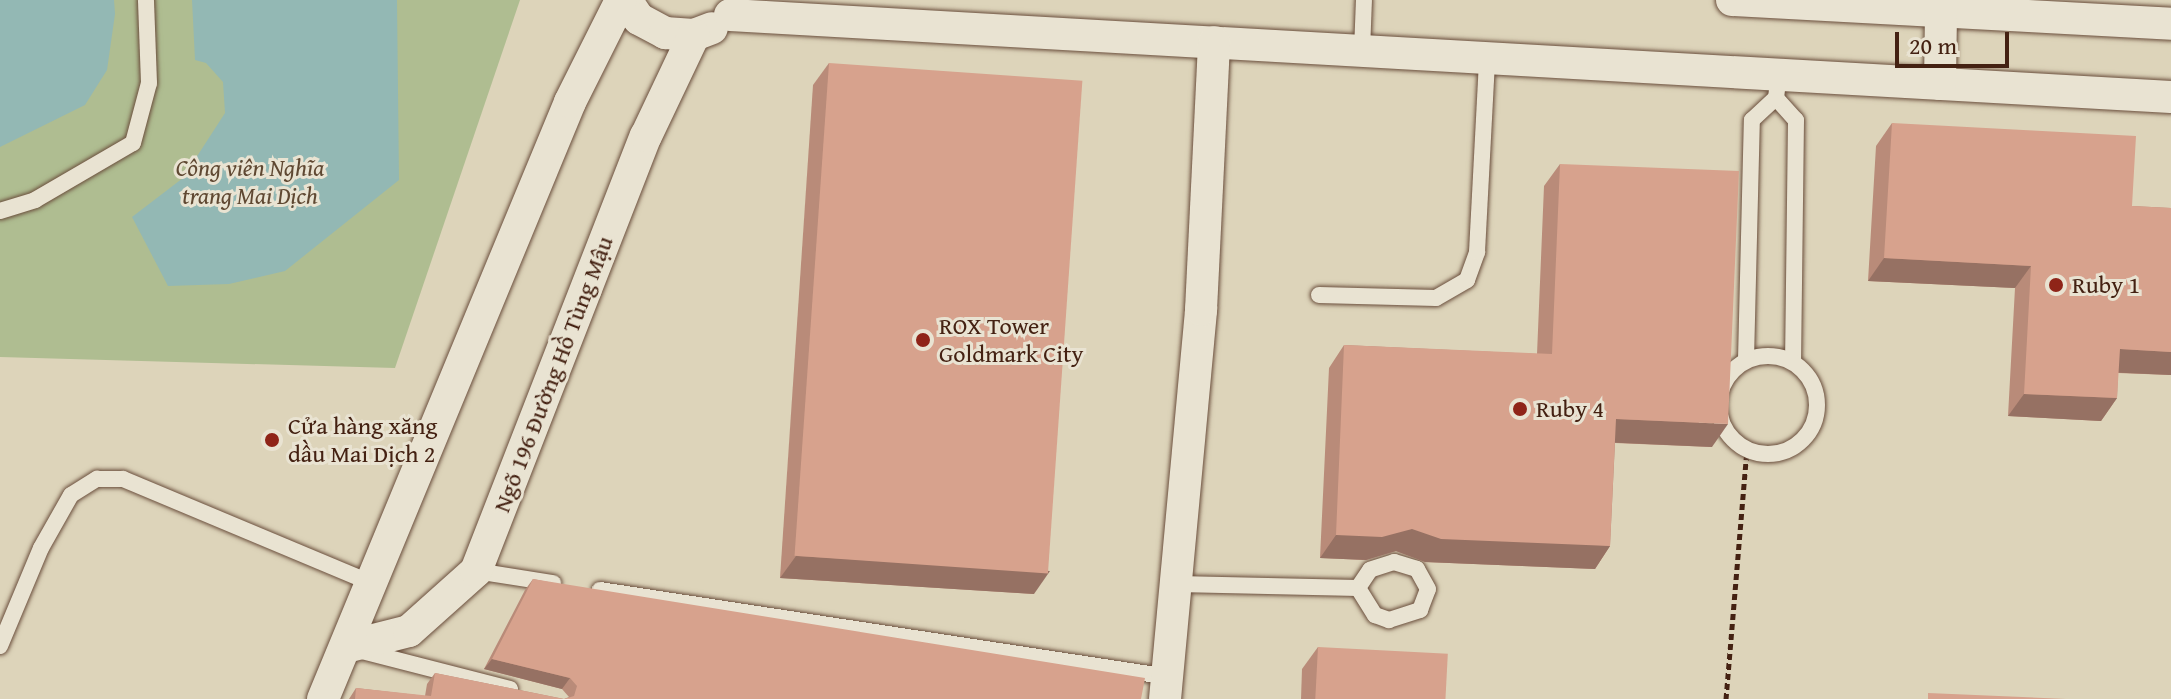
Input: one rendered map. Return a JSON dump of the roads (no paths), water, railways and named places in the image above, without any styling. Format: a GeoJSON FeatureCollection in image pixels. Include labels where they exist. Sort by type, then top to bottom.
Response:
{"type":"FeatureCollection","features":[{"type":"Feature","properties":{"kind":"street"},"geometry":{"type":"LineString","coordinates":[[323,699],[570,102],[624,0],[639,19],[665,33],[694,35],[736,7],[1214,42],[1487,58],[1777,86],[1940,84],[2171,97]]}},
{"type":"Feature","properties":{"kind":"street"},"geometry":{"type":"LineString","coordinates":[[1732,0],[2171,24]]}},
{"type":"Feature","properties":{"kind":"street"},"geometry":{"type":"LineString","coordinates":[[1940,84],[1941,11]]}},
{"type":"Feature","properties":{"kind":"street","name":"Ngõ 196 Đường Hồ Tùng Mậu"},"geometry":{"type":"LineString","coordinates":[[346,647],[409,631],[476,571],[646,136],[694,35]]}},
{"type":"Feature","properties":{"kind":"street"},"geometry":{"type":"LineString","coordinates":[[1167,688],[1201,310],[1214,42]]}},
{"type":"Feature","properties":{"kind":"lane"},"geometry":{"type":"LineString","coordinates":[[0,211],[35,200],[133,143],[149,83],[146,0]]}},
{"type":"Feature","properties":{"kind":"lane"},"geometry":{"type":"LineString","coordinates":[[1362,51],[1364,0]]}},
{"type":"Feature","properties":{"kind":"lane"},"geometry":{"type":"LineString","coordinates":[[1319,295],[1436,298],[1467,280],[1477,252],[1487,58]]}},
{"type":"Feature","properties":{"kind":"lane"},"geometry":{"type":"LineString","coordinates":[[1746,360],[1752,120],[1777,86],[1796,120],[1793,362]]}},
{"type":"Feature","properties":{"kind":"lane"},"geometry":{"type":"LineString","coordinates":[[1762,356],[1793,362],[1815,388],[1815,420],[1807,436],[1779,453],[1747,450],[1733,441],[1718,413],[1724,382],[1746,360],[1762,356]]}},
{"type":"Feature","properties":{"kind":"lane"},"geometry":{"type":"LineString","coordinates":[[0,646],[41,548],[71,495],[97,479],[123,479],[372,583]]}},
{"type":"Feature","properties":{"kind":"lane"},"geometry":{"type":"LineString","coordinates":[[476,571],[1167,688]]}},
{"type":"Feature","properties":{"kind":"lane"},"geometry":{"type":"LineString","coordinates":[[1177,584],[1358,588]]}},
{"type":"Feature","properties":{"kind":"lane"},"geometry":{"type":"LineString","coordinates":[[346,647],[527,693]]}},
{"type":"Feature","properties":{"kind":"water"},"geometry":{"type":"Polygon","coordinates":[[[0,0],[114,0],[115,14],[107,70],[85,105],[0,147],[0,0]]]}},
{"type":"Feature","properties":{"kind":"water"},"geometry":{"type":"Polygon","coordinates":[[[192,0],[397,0],[399,180],[285,271],[229,284],[168,286],[132,217],[183,178],[225,113],[223,82],[206,63],[195,60],[192,0]]]}},
{"type":"Feature","properties":{"kind":"place","name":"Ruby 1"},"geometry":{"type":"Point","coordinates":[2056,285]}},
{"type":"Feature","properties":{"kind":"place","name":"ROX Tower Goldmark City"},"geometry":{"type":"Point","coordinates":[923,340]}},
{"type":"Feature","properties":{"kind":"place","name":"Ruby 4"},"geometry":{"type":"Point","coordinates":[1520,409]}},
{"type":"Feature","properties":{"kind":"place","name":"Cửa hàng xăng dầu Mai Dịch 2"},"geometry":{"type":"Point","coordinates":[272,440]}},
{"type":"Feature","properties":{"kind":"park label","name":"Công viên Nghĩa trang Mai Dịch"},"geometry":{"type":"Point","coordinates":[250,182]}}]}
